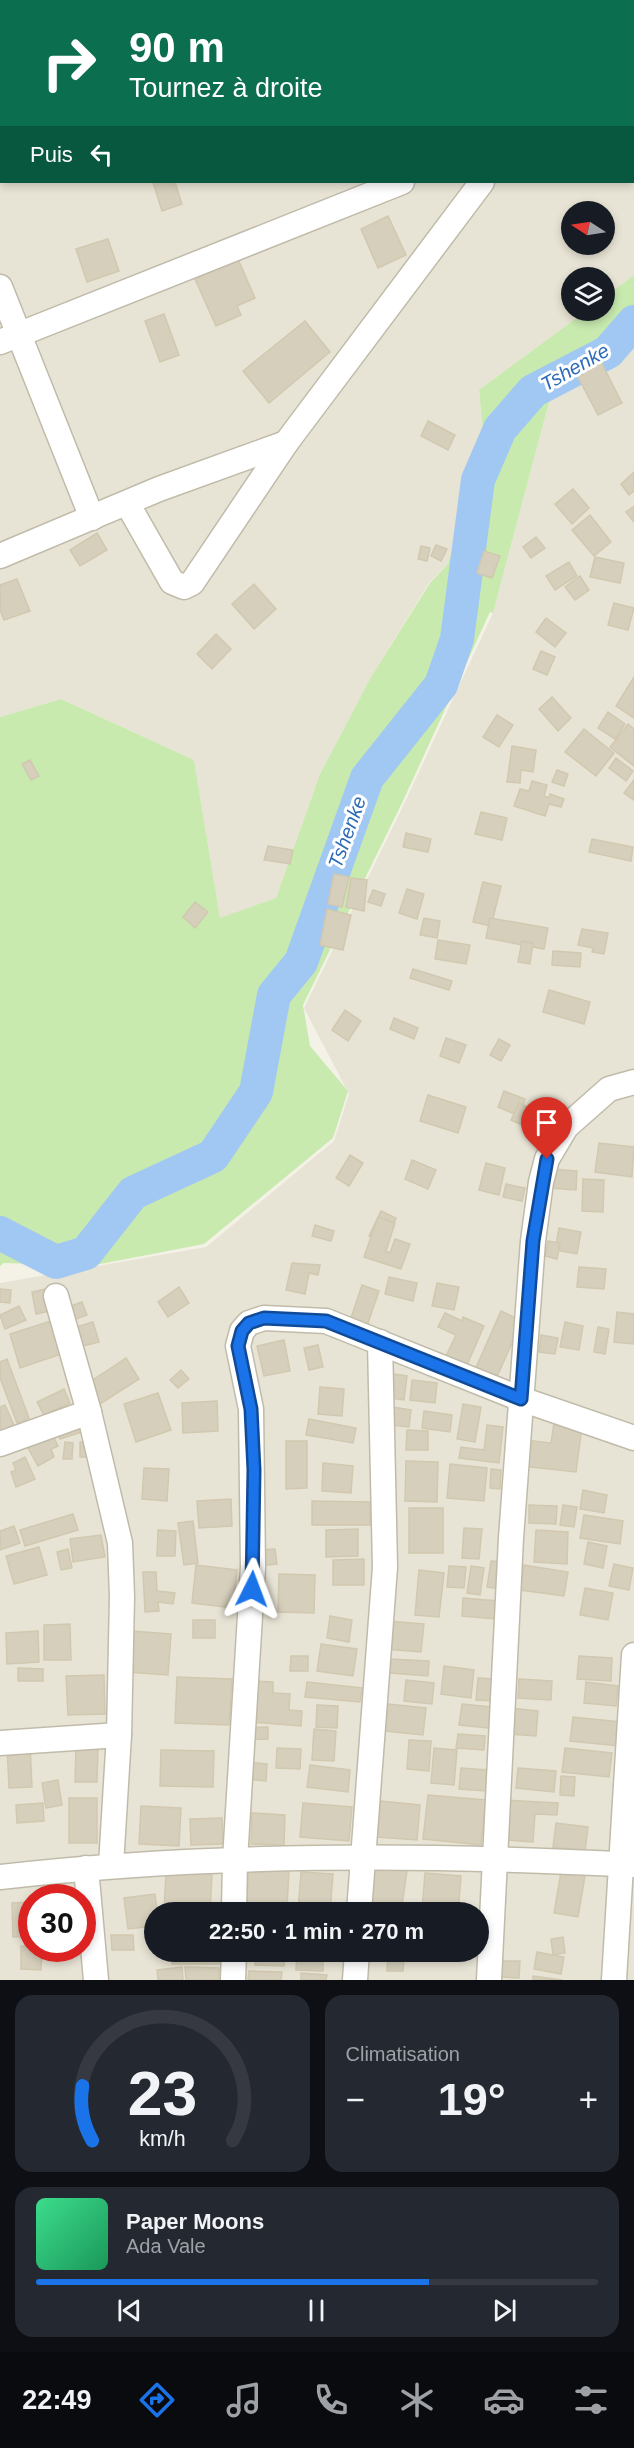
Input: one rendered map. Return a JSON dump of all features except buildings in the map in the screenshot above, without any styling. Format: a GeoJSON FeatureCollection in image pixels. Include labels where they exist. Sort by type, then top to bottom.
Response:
{"type":"FeatureCollection","features":[{"type":"Feature","properties":{"kind":"street"},"geometry":{"type":"LineString","coordinates":[[9,339],[348,191],[396,183]]}},
{"type":"Feature","properties":{"kind":"street"},"geometry":{"type":"LineString","coordinates":[[128,503],[172,582],[184,587],[192,583],[286,443],[481,183]]}},
{"type":"Feature","properties":{"kind":"street"},"geometry":{"type":"LineString","coordinates":[[0,287],[9,339],[92,518]]}},
{"type":"Feature","properties":{"kind":"street"},"geometry":{"type":"LineString","coordinates":[[0,556],[128,503],[286,443]]}},
{"type":"Feature","properties":{"kind":"street"},"geometry":{"type":"LineString","coordinates":[[489,1980],[511,1538],[533,1241],[547,1159],[566,1127],[609,1089],[634,1082]]}},
{"type":"Feature","properties":{"kind":"street"},"geometry":{"type":"LineString","coordinates":[[56,1296],[88,1412],[120,1543],[123,1597],[119,1735],[111,1865]]}},
{"type":"Feature","properties":{"kind":"street"},"geometry":{"type":"LineString","coordinates":[[234,1902],[253,1545],[251,1409],[238,1346],[242,1331],[249,1323],[264,1318],[326,1321],[521,1399],[634,1438]]}},
{"type":"Feature","properties":{"kind":"street"},"geometry":{"type":"LineString","coordinates":[[360,1902],[386,1567],[380,1342]]}},
{"type":"Feature","properties":{"kind":"street"},"geometry":{"type":"LineString","coordinates":[[0,1444],[88,1412]]}},
{"type":"Feature","properties":{"kind":"street"},"geometry":{"type":"LineString","coordinates":[[614,1980],[628,1865],[634,1655]]}},
{"type":"Feature","properties":{"kind":"street"},"geometry":{"type":"LineString","coordinates":[[0,1743],[119,1735]]}},
{"type":"Feature","properties":{"kind":"street"},"geometry":{"type":"LineString","coordinates":[[0,1877],[111,1865],[362,1856],[628,1865]]}},
{"type":"Feature","properties":{"kind":"street"},"geometry":{"type":"LineString","coordinates":[[86,1868],[96,1980]]}},
{"type":"Feature","properties":{"kind":"street"},"geometry":{"type":"LineString","coordinates":[[233,1980],[234,1962]]}},
{"type":"Feature","properties":{"kind":"street"},"geometry":{"type":"LineString","coordinates":[[356,1980],[357,1962]]}},
{"type":"Feature","properties":{"kind":"shaded area"},"geometry":{"type":"Polygon","coordinates":[[[0,183],[634,183],[634,275],[615,289],[615,267],[561,267],[561,321],[572,321],[479,390],[484,443],[447,565],[429,583],[371,677],[320,774],[276,898],[220,919],[194,760],[61,699],[0,717],[0,183]]]}},
{"type":"Feature","properties":{"kind":"shaded area"},"geometry":{"type":"Polygon","coordinates":[[[634,325],[634,1980],[0,1980],[0,1283],[206,1247],[334,1141],[349,1094],[304,1008],[403,806],[493,613],[553,387],[605,338],[634,325]]]}},
{"type":"Feature","properties":{"kind":"green space"},"geometry":{"type":"Polygon","coordinates":[[[634,275],[634,325],[605,338],[553,387],[493,613],[490,612],[402,803],[303,1005],[310,1046],[348,1091],[333,1138],[204,1244],[90,1266],[4,1263],[0,1266],[0,717],[61,699],[194,760],[220,918],[276,898],[320,774],[371,677],[430,583],[447,565],[484,443],[479,390],[572,321],[615,321],[615,289],[634,275]]]}},
{"type":"Feature","properties":{"kind":"waterway","name":"Tshenke"},"geometry":{"type":"LineString","coordinates":[[0,1233],[56,1262],[86,1253],[133,1193],[213,1156],[256,1092],[274,995],[301,962],[367,778],[441,685],[457,639],[478,480],[500,429],[533,391],[608,352],[634,322]]}},
{"type":"Feature","properties":{"kind":"route"},"geometry":{"type":"LineString","coordinates":[[252,1589],[254,1470],[251,1409],[238,1346],[242,1331],[249,1323],[264,1318],[326,1321],[521,1399],[533,1241],[541,1182],[547,1159]]}}]}
